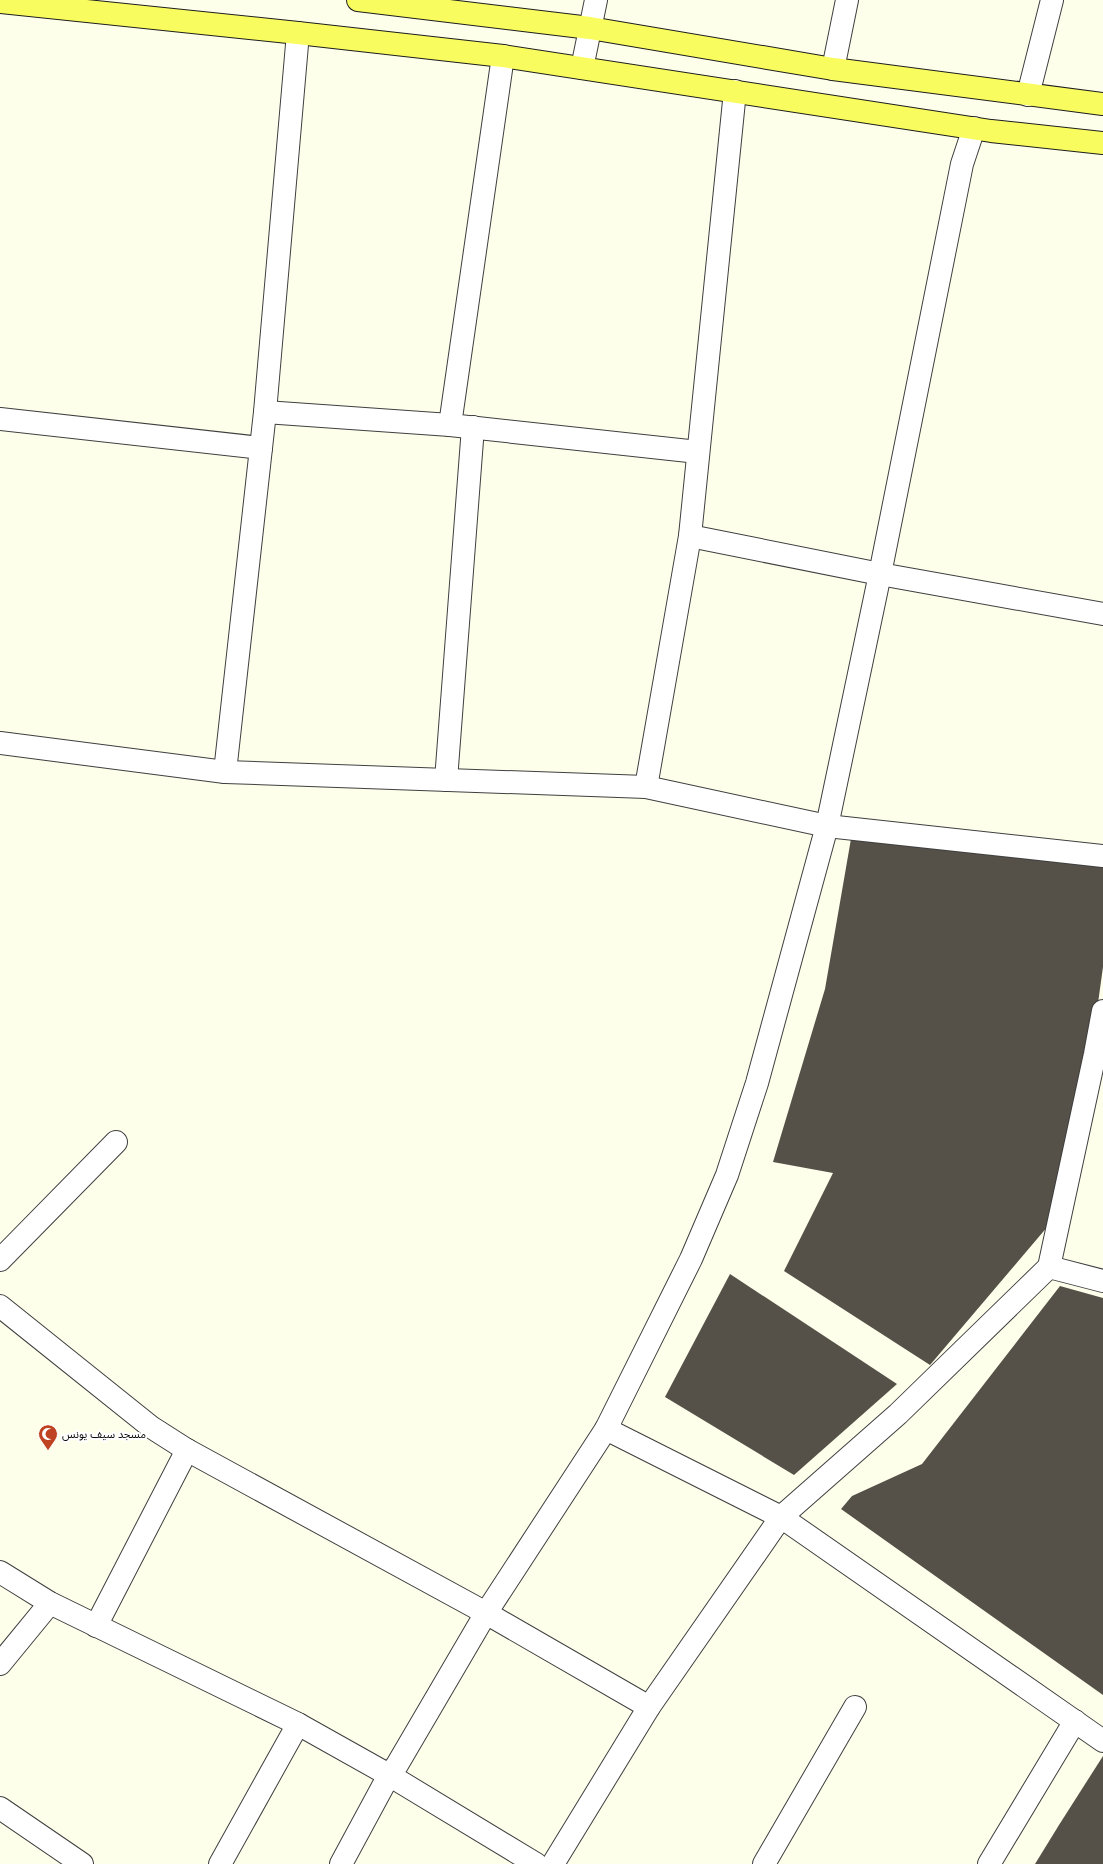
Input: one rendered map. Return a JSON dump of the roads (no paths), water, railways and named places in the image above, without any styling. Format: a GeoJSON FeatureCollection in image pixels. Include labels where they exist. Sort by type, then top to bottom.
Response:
{"type":"FeatureCollection","features":[{"type":"Feature","properties":{"kind":"main road"},"geometry":{"type":"LineString","coordinates":[[358,0],[590,28],[833,69],[1103,104]]}},
{"type":"Feature","properties":{"kind":"main road"},"geometry":{"type":"LineString","coordinates":[[0,2],[503,56],[974,128],[1103,143]]}},
{"type":"Feature","properties":{"kind":"street"},"geometry":{"type":"LineString","coordinates":[[582,68],[596,0]]}},
{"type":"Feature","properties":{"kind":"street"},"geometry":{"type":"LineString","coordinates":[[833,69],[847,0]]}},
{"type":"Feature","properties":{"kind":"street"},"geometry":{"type":"LineString","coordinates":[[1028,95],[1052,0]]}},
{"type":"Feature","properties":{"kind":"street"},"geometry":{"type":"LineString","coordinates":[[225,772],[265,412],[298,33]]}},
{"type":"Feature","properties":{"kind":"street"},"geometry":{"type":"LineString","coordinates":[[450,425],[503,56]]}},
{"type":"Feature","properties":{"kind":"street"},"geometry":{"type":"LineString","coordinates":[[646,787],[690,536],[735,91]]}},
{"type":"Feature","properties":{"kind":"street"},"geometry":{"type":"LineString","coordinates":[[341,1864],[389,1775],[397,1764],[486,1613],[606,1429],[691,1259],[728,1175],[756,1083],[827,826],[880,574],[962,164],[974,128]]}},
{"type":"Feature","properties":{"kind":"street"},"geometry":{"type":"LineString","coordinates":[[265,412],[473,427],[698,452]]}},
{"type":"Feature","properties":{"kind":"street"},"geometry":{"type":"LineString","coordinates":[[0,419],[261,448]]}},
{"type":"Feature","properties":{"kind":"street"},"geometry":{"type":"LineString","coordinates":[[446,780],[473,427]]}},
{"type":"Feature","properties":{"kind":"street"},"geometry":{"type":"LineString","coordinates":[[690,536],[880,574],[1103,614]]}},
{"type":"Feature","properties":{"kind":"street"},"geometry":{"type":"LineString","coordinates":[[0,743],[225,772],[646,787],[827,826],[1103,856]]}},
{"type":"Feature","properties":{"kind":"street"},"geometry":{"type":"LineString","coordinates":[[553,1864],[650,1707],[781,1517],[898,1414],[1049,1267],[1099,1056],[1103,1012]]}},
{"type":"Feature","properties":{"kind":"street"},"geometry":{"type":"LineString","coordinates":[[0,1260],[116,1142]]}},
{"type":"Feature","properties":{"kind":"street"},"geometry":{"type":"LineString","coordinates":[[1049,1267],[1103,1282]]}},
{"type":"Feature","properties":{"kind":"street"},"geometry":{"type":"LineString","coordinates":[[0,1306],[151,1427],[187,1450],[486,1613],[650,1707]]}},
{"type":"Feature","properties":{"kind":"street"},"geometry":{"type":"LineString","coordinates":[[606,1429],[781,1517],[1103,1741]]}},
{"type":"Feature","properties":{"kind":"street"},"geometry":{"type":"LineString","coordinates":[[96,1626],[187,1450]]}},
{"type":"Feature","properties":{"kind":"street"},"geometry":{"type":"LineString","coordinates":[[0,1572],[50,1604],[298,1724],[389,1775],[536,1864]]}},
{"type":"Feature","properties":{"kind":"street"},"geometry":{"type":"LineString","coordinates":[[0,1664],[50,1604]]}},
{"type":"Feature","properties":{"kind":"street"},"geometry":{"type":"LineString","coordinates":[[764,1864],[855,1707]]}},
{"type":"Feature","properties":{"kind":"street"},"geometry":{"type":"LineString","coordinates":[[988,1864],[1075,1722]]}},
{"type":"Feature","properties":{"kind":"street"},"geometry":{"type":"LineString","coordinates":[[220,1864],[298,1724]]}},
{"type":"Feature","properties":{"kind":"street"},"geometry":{"type":"LineString","coordinates":[[0,1808],[82,1864]]}},
{"type":"Feature","properties":{"kind":"place","name":"مسجد سيف يونس"},"geometry":{"type":"Point","coordinates":[48,1451]}}]}
